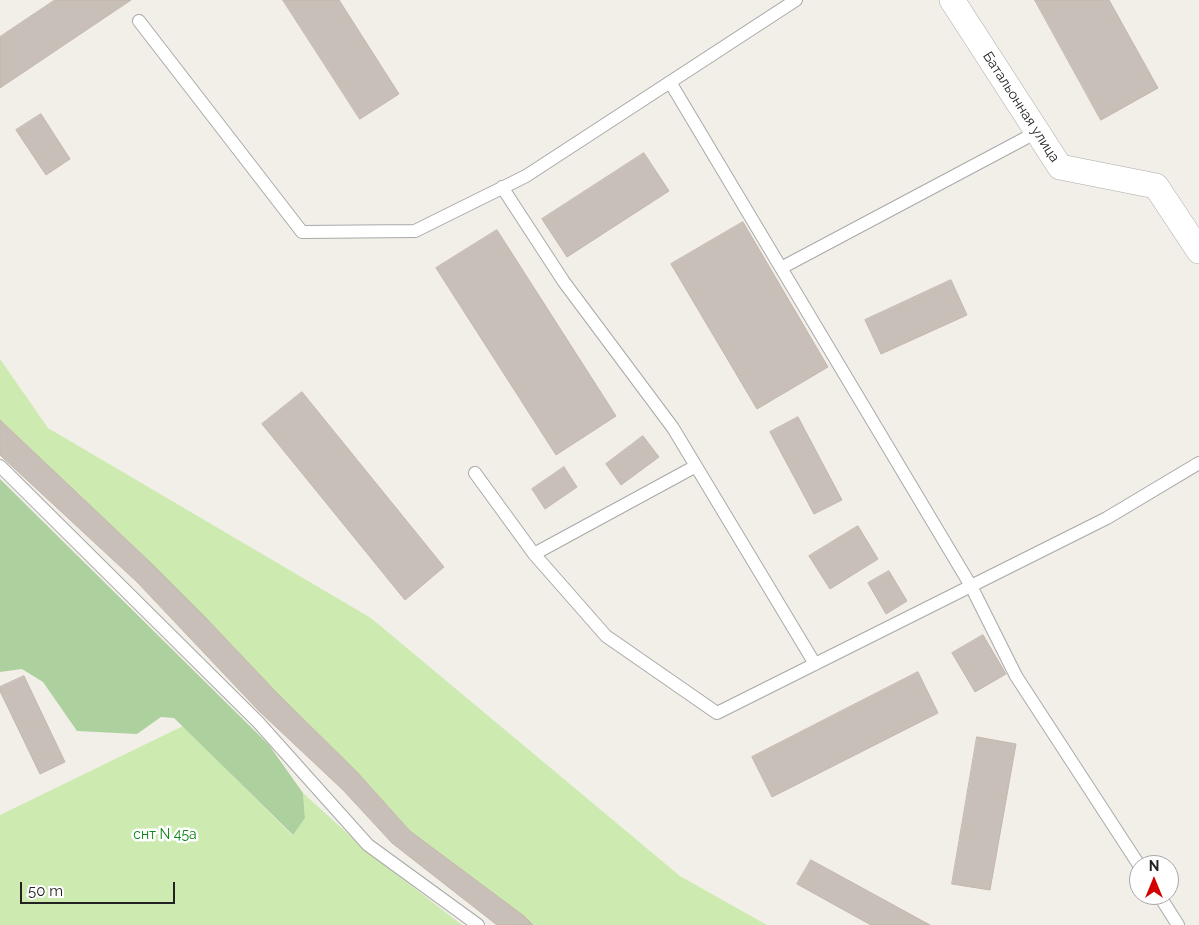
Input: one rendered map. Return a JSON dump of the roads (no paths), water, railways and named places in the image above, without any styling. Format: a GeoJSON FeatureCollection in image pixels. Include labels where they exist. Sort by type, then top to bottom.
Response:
{"type":"FeatureCollection","features":[{"type":"Feature","properties":{"kind":"street","name":"Батальонная улица"},"geometry":{"type":"LineString","coordinates":[[952,0],[1060,167],[1156,186],[1199,251]]}},
{"type":"Feature","properties":{"kind":"lane"},"geometry":{"type":"LineString","coordinates":[[139,21],[302,232],[415,231],[526,176],[796,0]]}},
{"type":"Feature","properties":{"kind":"lane"},"geometry":{"type":"LineString","coordinates":[[670,82],[971,586],[1016,676],[1132,855]]}},
{"type":"Feature","properties":{"kind":"lane"},"geometry":{"type":"LineString","coordinates":[[781,268],[1037,132]]}},
{"type":"Feature","properties":{"kind":"lane"},"geometry":{"type":"LineString","coordinates":[[502,187],[564,282],[673,428],[815,664]]}},
{"type":"Feature","properties":{"kind":"lane"},"geometry":{"type":"LineString","coordinates":[[475,473],[534,554],[606,636],[718,713],[1107,518],[1199,464]]}},
{"type":"Feature","properties":{"kind":"lane"},"geometry":{"type":"LineString","coordinates":[[0,466],[258,722],[368,845],[478,925]]}},
{"type":"Feature","properties":{"kind":"lane"},"geometry":{"type":"LineString","coordinates":[[534,554],[696,466]]}},
{"type":"Feature","properties":{"kind":"lane"},"geometry":{"type":"LineString","coordinates":[[1165,905],[1178,925]]}},
{"type":"Feature","properties":{"kind":"park label","name":"снт N 45а"},"geometry":{"type":"Point","coordinates":[165,835]}}]}
